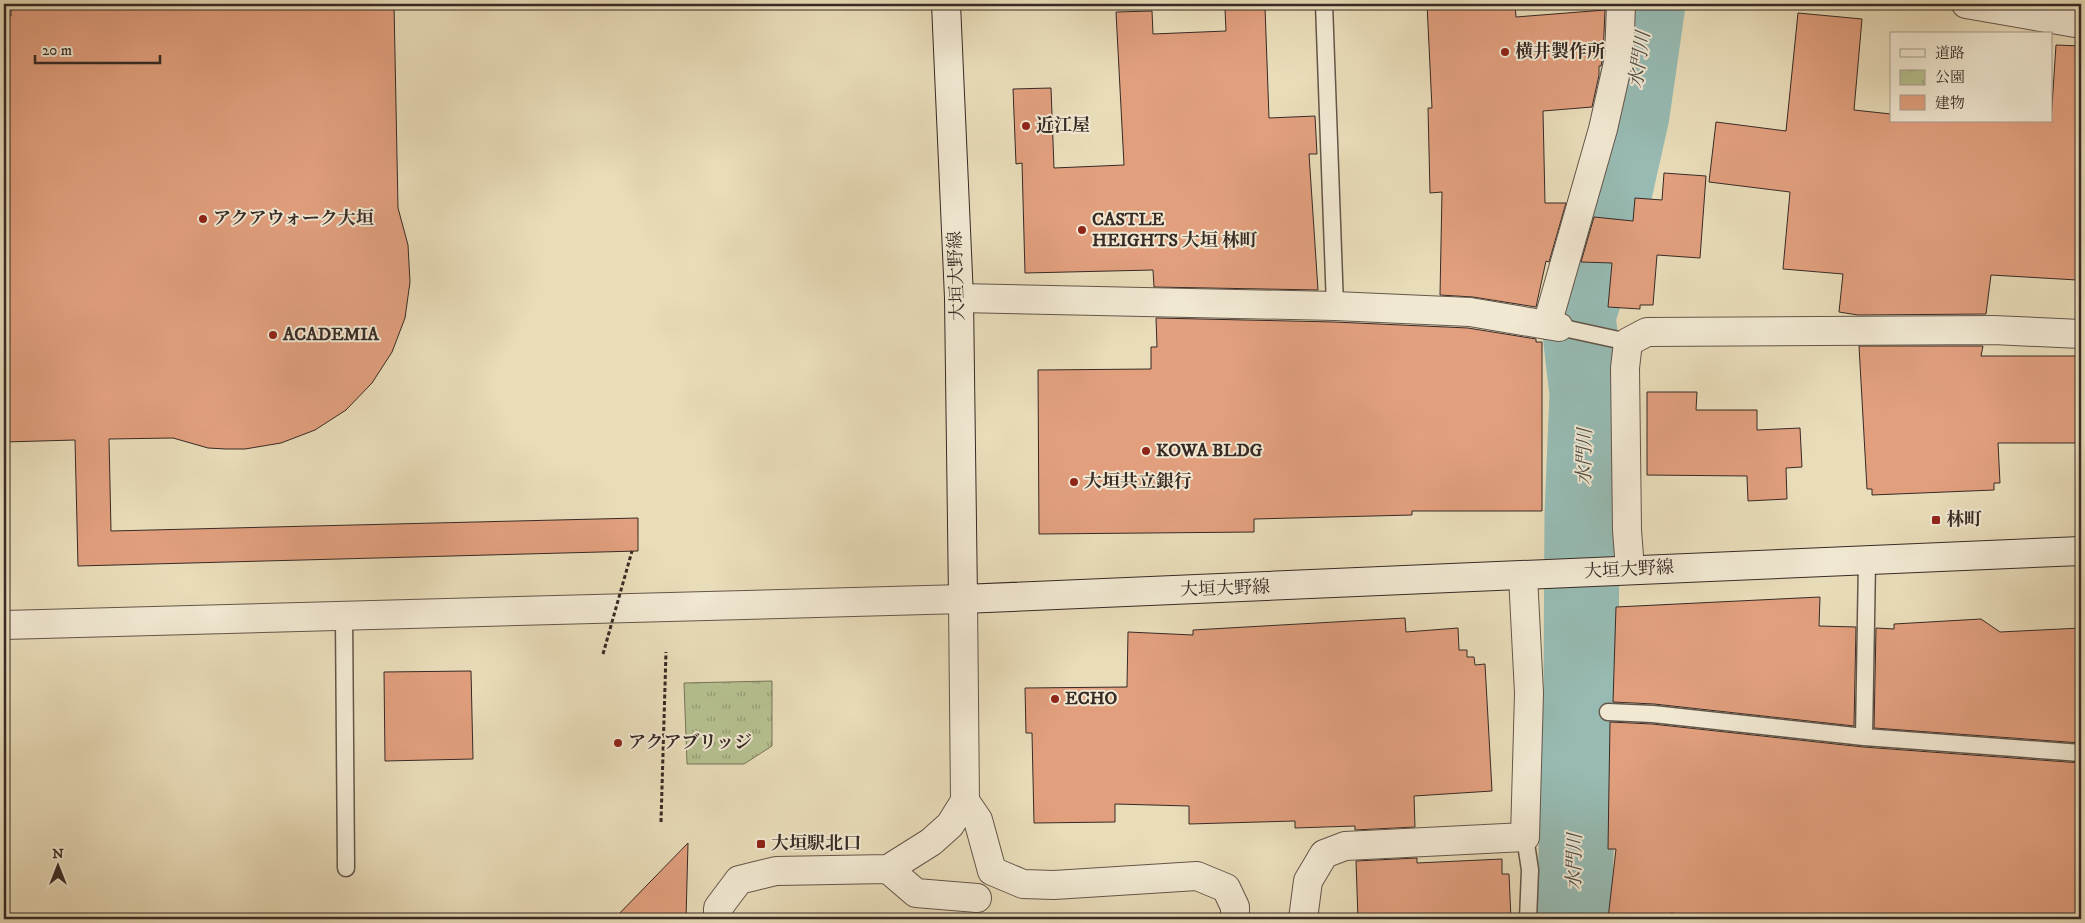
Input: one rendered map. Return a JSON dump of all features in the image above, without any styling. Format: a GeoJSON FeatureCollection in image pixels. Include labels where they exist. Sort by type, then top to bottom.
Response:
{"type":"FeatureCollection","features":[{"type":"Feature","properties":{"kind":"street","name":"大垣大野線"},"geometry":{"type":"LineString","coordinates":[[946,4],[959,298],[964,599],[2081,551]]}},
{"type":"Feature","properties":{"kind":"street"},"geometry":{"type":"LineString","coordinates":[[959,298],[1335,306],[1470,312],[1553,326],[1603,129],[1618,58],[1621,4]]}},
{"type":"Feature","properties":{"kind":"street"},"geometry":{"type":"LineString","coordinates":[[1966,4],[2081,24]]}},
{"type":"Feature","properties":{"kind":"street"},"geometry":{"type":"LineString","coordinates":[[1623,570],[1627,530],[1626,387],[1621,341],[1647,332],[1993,330],[2081,334]]}},
{"type":"Feature","properties":{"kind":"street"},"geometry":{"type":"LineString","coordinates":[[1303,919],[1308,881],[1324,854],[1345,846],[1524,837],[1531,575]]}},
{"type":"Feature","properties":{"kind":"street"},"geometry":{"type":"LineString","coordinates":[[4,625],[964,599],[965,801],[950,825],[931,842],[888,869],[776,871],[739,880],[718,908],[718,919]]}},
{"type":"Feature","properties":{"kind":"street"},"geometry":{"type":"LineString","coordinates":[[888,869],[916,893],[975,908],[992,871],[978,820],[965,801]]}},
{"type":"Feature","properties":{"kind":"street"},"geometry":{"type":"LineString","coordinates":[[992,871],[1023,884],[1054,885],[1197,876],[1226,888],[1235,907],[1234,919]]}},
{"type":"Feature","properties":{"kind":"lane"},"geometry":{"type":"LineString","coordinates":[[1324,4],[1335,306]]}},
{"type":"Feature","properties":{"kind":"lane"},"geometry":{"type":"LineString","coordinates":[[1553,326],[1621,341]]}},
{"type":"Feature","properties":{"kind":"lane"},"geometry":{"type":"LineString","coordinates":[[1864,737],[1867,561]]}},
{"type":"Feature","properties":{"kind":"lane"},"geometry":{"type":"LineString","coordinates":[[344,616],[346,868]]}},
{"type":"Feature","properties":{"kind":"lane"},"geometry":{"type":"LineString","coordinates":[[1608,712],[1653,714],[1864,737],[2081,753]]}},
{"type":"Feature","properties":{"kind":"lane"},"geometry":{"type":"LineString","coordinates":[[1524,837],[1530,870],[1528,919]]}},
{"type":"Feature","properties":{"kind":"path"},"geometry":{"type":"LineString","coordinates":[[603,654],[632,551]]}},
{"type":"Feature","properties":{"kind":"path"},"geometry":{"type":"LineString","coordinates":[[661,822],[666,652]]}},
{"type":"Feature","properties":{"kind":"green space"},"geometry":{"type":"Polygon","coordinates":[[[772,681],[772,746],[744,764],[687,764],[684,683],[772,681]]]}},
{"type":"Feature","properties":{"kind":"building","name":"アクアウォーク大垣"},"geometry":{"type":"Polygon","coordinates":[[[11,4],[394,4],[398,208],[408,245],[410,282],[405,318],[392,352],[372,383],[346,410],[315,430],[281,443],[245,449],[226,449],[208,448],[173,438],[109,439],[111,531],[638,518],[638,551],[78,566],[75,440],[4,442],[4,16],[11,16],[11,4]]]}},
{"type":"Feature","properties":{"kind":"building"},"geometry":{"type":"Polygon","coordinates":[[[1427,4],[1515,4],[1516,17],[1605,10],[1603,56],[1601,66],[1599,66],[1599,75],[1592,107],[1543,111],[1545,203],[1566,203],[1549,262],[1546,261],[1536,307],[1473,297],[1440,295],[1442,192],[1430,193],[1428,108],[1432,108],[1427,4]]]}},
{"type":"Feature","properties":{"kind":"building"},"geometry":{"type":"Polygon","coordinates":[[[1265,7],[1269,118],[1315,116],[1317,154],[1309,154],[1318,290],[1154,287],[1153,270],[1025,273],[1022,163],[1016,164],[1013,89],[1051,88],[1054,168],[1124,165],[1116,12],[1152,11],[1153,34],[1226,31],[1225,9],[1265,7]]]}},
{"type":"Feature","properties":{"kind":"building"},"geometry":{"type":"Polygon","coordinates":[[[1798,13],[1862,19],[1854,110],[1890,114],[1890,122],[2052,122],[2056,45],[2081,46],[2081,217],[2077,280],[1991,275],[1986,314],[1858,315],[1839,312],[1843,274],[1783,269],[1790,192],[1709,182],[1716,122],[1786,131],[1798,13]]]}},
{"type":"Feature","properties":{"kind":"building"},"geometry":{"type":"Polygon","coordinates":[[[1664,173],[1706,176],[1700,258],[1657,255],[1653,305],[1640,305],[1640,309],[1608,307],[1612,263],[1581,262],[1594,217],[1633,221],[1635,198],[1662,200],[1664,173]]]}},
{"type":"Feature","properties":{"kind":"building"},"geometry":{"type":"Polygon","coordinates":[[[1156,318],[1334,322],[1468,328],[1536,339],[1536,342],[1542,342],[1542,511],[1412,511],[1412,515],[1254,519],[1254,532],[1039,534],[1038,370],[1151,369],[1151,347],[1157,347],[1156,318]]]}},
{"type":"Feature","properties":{"kind":"building"},"geometry":{"type":"Polygon","coordinates":[[[1859,346],[1983,346],[1981,356],[2081,356],[2081,443],[1998,443],[2000,483],[1994,483],[1994,490],[1872,495],[1872,489],[1867,489],[1859,346]]]}},
{"type":"Feature","properties":{"kind":"building"},"geometry":{"type":"Polygon","coordinates":[[[1647,392],[1697,392],[1696,410],[1757,410],[1757,430],[1800,428],[1802,467],[1786,468],[1787,499],[1748,501],[1747,476],[1647,475],[1647,392]]]}},
{"type":"Feature","properties":{"kind":"building"},"geometry":{"type":"Polygon","coordinates":[[[1820,597],[1819,626],[1856,627],[1854,726],[1654,704],[1613,702],[1616,607],[1820,597]]]}},
{"type":"Feature","properties":{"kind":"building"},"geometry":{"type":"Polygon","coordinates":[[[1405,618],[1406,632],[1458,628],[1459,650],[1467,650],[1467,657],[1474,657],[1475,665],[1485,664],[1492,791],[1414,796],[1415,827],[1355,830],[1355,826],[1295,828],[1295,821],[1189,824],[1189,806],[1115,804],[1115,822],[1034,823],[1032,733],[1026,733],[1025,688],[1127,687],[1128,632],[1193,635],[1193,630],[1405,618]]]}},
{"type":"Feature","properties":{"kind":"building"},"geometry":{"type":"Polygon","coordinates":[[[1981,619],[2000,632],[2081,628],[2081,743],[1874,728],[1876,628],[1894,629],[1894,624],[1981,619]]]}},
{"type":"Feature","properties":{"kind":"building"},"geometry":{"type":"Polygon","coordinates":[[[471,671],[473,759],[385,761],[384,672],[471,671]]]}},
{"type":"Feature","properties":{"kind":"building"},"geometry":{"type":"Polygon","coordinates":[[[1610,722],[1652,724],[1863,747],[2081,763],[2081,919],[1715,919],[1671,913],[1670,919],[1608,919],[1616,849],[1608,849],[1610,722]]]}},
{"type":"Feature","properties":{"kind":"building"},"geometry":{"type":"Polygon","coordinates":[[[688,843],[686,919],[614,919],[688,843]]]}},
{"type":"Feature","properties":{"kind":"building"},"geometry":{"type":"Polygon","coordinates":[[[1417,858],[1417,863],[1502,859],[1502,874],[1509,874],[1511,919],[1471,919],[1471,915],[1358,919],[1356,861],[1417,858]]]}},
{"type":"Feature","properties":{"kind":"waterway","name":"水門川"},"geometry":{"type":"LineString","coordinates":[[1574,919],[1581,684],[1582,514],[1587,394],[1578,316],[1606,231],[1632,115],[1648,4]]}},
{"type":"Feature","properties":{"kind":"place","name":"横井製作所"},"geometry":{"type":"Point","coordinates":[1505,52]}},
{"type":"Feature","properties":{"kind":"place","name":"近江屋"},"geometry":{"type":"Point","coordinates":[1026,126]}},
{"type":"Feature","properties":{"kind":"place","name":"アクアウォーク大垣"},"geometry":{"type":"Point","coordinates":[203,219]}},
{"type":"Feature","properties":{"kind":"place","name":"CASTLE HEIGHTS 大垣 林町"},"geometry":{"type":"Point","coordinates":[1082,230]}},
{"type":"Feature","properties":{"kind":"place","name":"ACADEMIA"},"geometry":{"type":"Point","coordinates":[273,335]}},
{"type":"Feature","properties":{"kind":"place","name":"KOWA BLDG"},"geometry":{"type":"Point","coordinates":[1146,451]}},
{"type":"Feature","properties":{"kind":"place","name":"大垣共立銀行"},"geometry":{"type":"Point","coordinates":[1074,482]}},
{"type":"Feature","properties":{"kind":"place","name":"林町"},"geometry":{"type":"Point","coordinates":[1936,520]}},
{"type":"Feature","properties":{"kind":"place","name":"ECHO"},"geometry":{"type":"Point","coordinates":[1055,699]}},
{"type":"Feature","properties":{"kind":"place","name":"アクアブリッジ"},"geometry":{"type":"Point","coordinates":[618,743]}},
{"type":"Feature","properties":{"kind":"place","name":"大垣駅北口"},"geometry":{"type":"Point","coordinates":[761,844]}}]}
